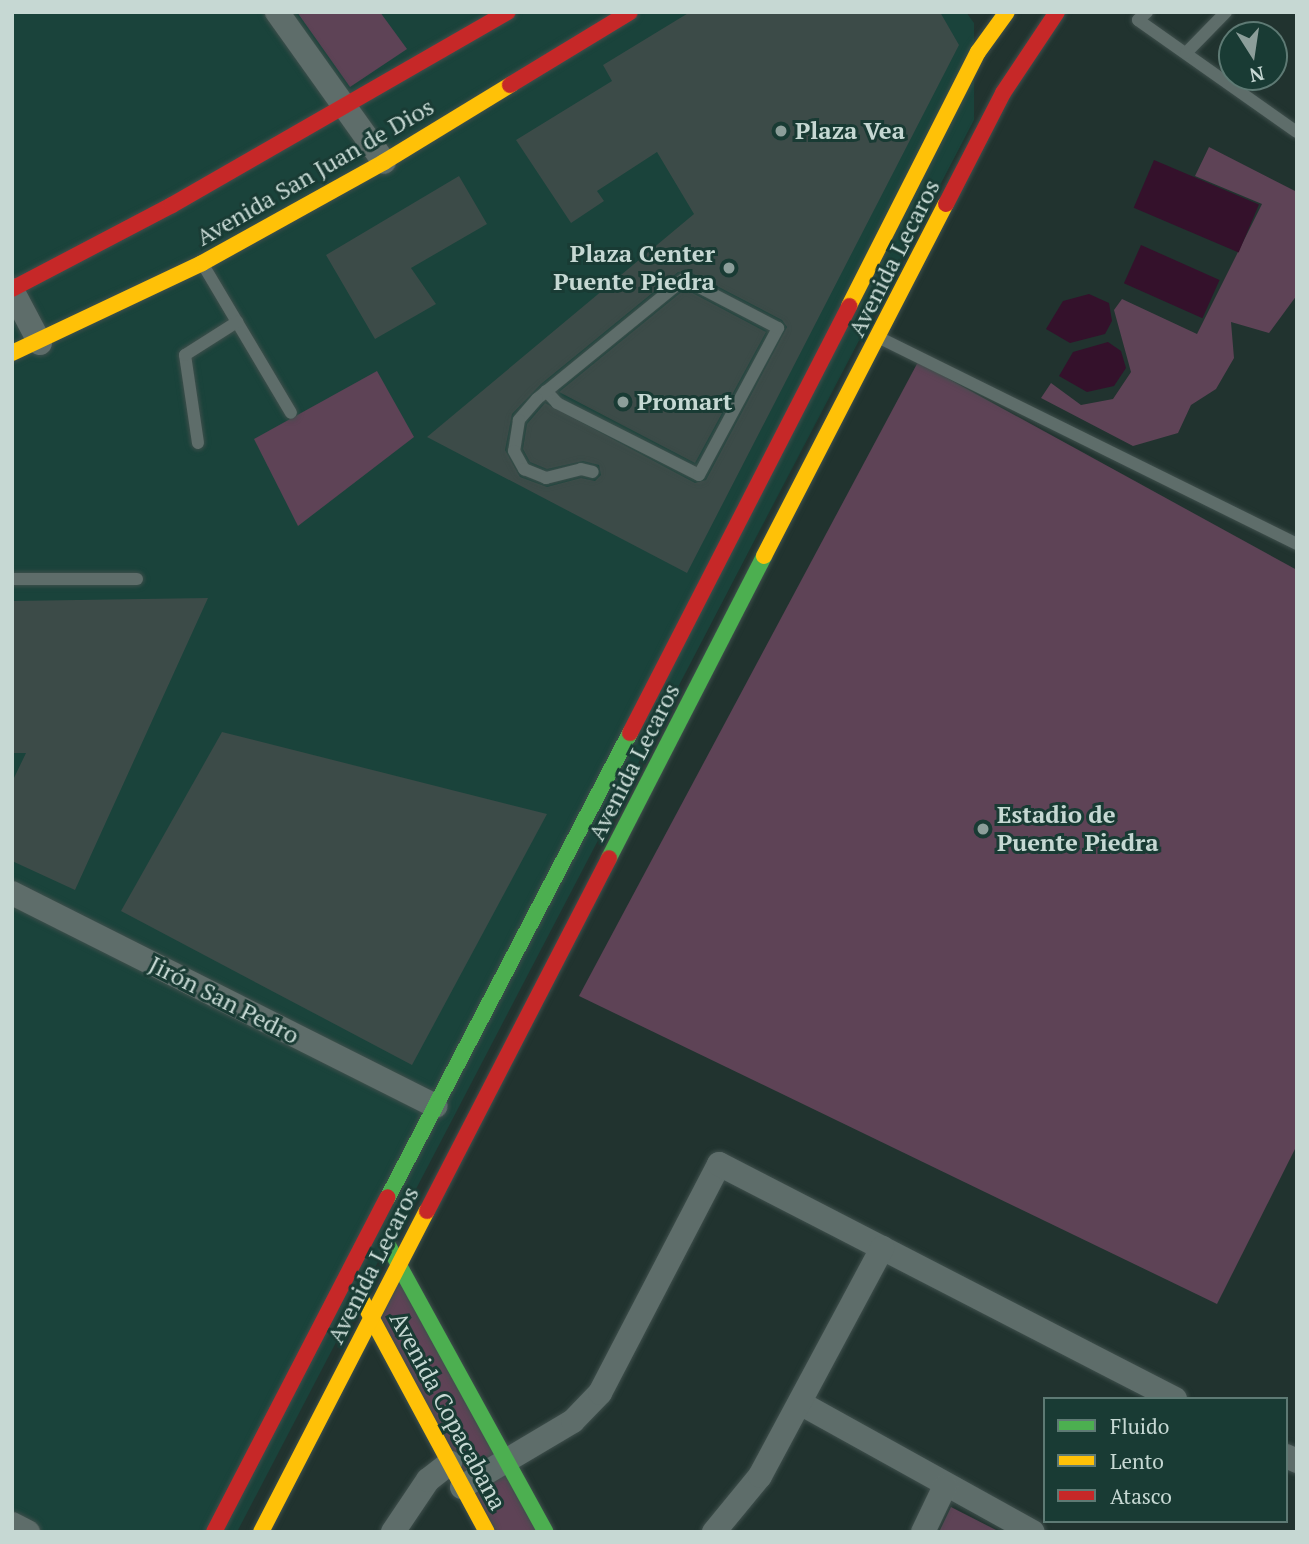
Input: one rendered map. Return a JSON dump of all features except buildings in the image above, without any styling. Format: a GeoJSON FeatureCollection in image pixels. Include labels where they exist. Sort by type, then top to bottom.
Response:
{"type":"FeatureCollection","features":[{"type":"Feature","properties":{"kind":"main road","name":"Avenida San Juan de Dios"},"geometry":{"type":"LineString","coordinates":[[12,290],[346,107],[509,12]]}},
{"type":"Feature","properties":{"kind":"main road","name":"Avenida San Juan de Dios"},"geometry":{"type":"LineString","coordinates":[[12,353],[40,343],[202,263],[384,162],[630,12]]}},
{"type":"Feature","properties":{"kind":"main road"},"geometry":{"type":"LineString","coordinates":[[1007,28],[1057,12]]}},
{"type":"Feature","properties":{"kind":"main road","name":"Avenida Lecaros"},"geometry":{"type":"LineString","coordinates":[[261,1532],[879,338],[1007,28]]}},
{"type":"Feature","properties":{"kind":"main road","name":"Avenida Lecaros"},"geometry":{"type":"LineString","coordinates":[[214,1532],[978,52],[1007,28]]}},
{"type":"Feature","properties":{"kind":"main road"},"geometry":{"type":"LineString","coordinates":[[374,1224],[399,1262],[546,1532]]}},
{"type":"Feature","properties":{"kind":"main road","name":"Avenida Copacabana"},"geometry":{"type":"LineString","coordinates":[[348,1275],[487,1532]]}},
{"type":"Feature","properties":{"kind":"street"},"geometry":{"type":"LineString","coordinates":[[277,12],[384,162]]}},
{"type":"Feature","properties":{"kind":"street"},"geometry":{"type":"LineString","coordinates":[[12,290],[40,343]]}},
{"type":"Feature","properties":{"kind":"street","name":"Jirón San Pedro"},"geometry":{"type":"LineString","coordinates":[[12,893],[436,1106]]}},
{"type":"Feature","properties":{"kind":"street"},"geometry":{"type":"LineString","coordinates":[[463,1487],[573,1422],[600,1393],[719,1164],[1171,1397]]}},
{"type":"Feature","properties":{"kind":"street"},"geometry":{"type":"LineString","coordinates":[[714,1532],[760,1476],[882,1248]]}},
{"type":"Feature","properties":{"kind":"street"},"geometry":{"type":"LineString","coordinates":[[800,1403],[945,1486],[1033,1532]]}},
{"type":"Feature","properties":{"kind":"street"},"geometry":{"type":"LineString","coordinates":[[393,1532],[428,1480],[450,1463]]}},
{"type":"Feature","properties":{"kind":"street"},"geometry":{"type":"LineString","coordinates":[[923,1532],[945,1486]]}},
{"type":"Feature","properties":{"kind":"street"},"geometry":{"type":"LineString","coordinates":[[12,1524],[28,1532]]}},
{"type":"Feature","properties":{"kind":"lane"},"geometry":{"type":"LineString","coordinates":[[1147,12],[1138,20],[1297,132]]}},
{"type":"Feature","properties":{"kind":"lane"},"geometry":{"type":"LineString","coordinates":[[1185,53],[1226,12]]}},
{"type":"Feature","properties":{"kind":"lane"},"geometry":{"type":"LineString","coordinates":[[202,263],[290,413]]}},
{"type":"Feature","properties":{"kind":"lane"},"geometry":{"type":"LineString","coordinates":[[542,395],[699,475],[778,328],[684,279],[542,395],[519,420],[513,440],[524,469],[546,478],[581,469],[593,472]]}},
{"type":"Feature","properties":{"kind":"lane"},"geometry":{"type":"LineString","coordinates":[[198,443],[185,355],[237,322]]}},
{"type":"Feature","properties":{"kind":"lane"},"geometry":{"type":"LineString","coordinates":[[879,338],[1297,544]]}},
{"type":"Feature","properties":{"kind":"lane"},"geometry":{"type":"LineString","coordinates":[[12,579],[137,579]]}},
{"type":"Feature","properties":{"kind":"shaded area"},"geometry":{"type":"Polygon","coordinates":[[[12,12],[966,12],[974,23],[974,120],[237,1532],[12,1532],[12,12]]]}},
{"type":"Feature","properties":{"kind":"shaded area"},"geometry":{"type":"Polygon","coordinates":[[[297,12],[380,12],[407,49],[350,87],[297,12]]]}},
{"type":"Feature","properties":{"kind":"shaded area"},"geometry":{"type":"Polygon","coordinates":[[[1209,147],[1297,192],[1297,295],[1269,333],[1231,322],[1234,358],[1216,389],[1191,405],[1178,433],[1133,446],[1041,398],[1051,383],[1081,405],[1113,399],[1131,372],[1114,310],[1122,299],[1197,334],[1262,204],[1195,176],[1209,147]]]}},
{"type":"Feature","properties":{"kind":"shaded area"},"geometry":{"type":"Polygon","coordinates":[[[1154,160],[1259,205],[1239,252],[1134,208],[1154,160]]]}},
{"type":"Feature","properties":{"kind":"shaded area"},"geometry":{"type":"Polygon","coordinates":[[[1141,245],[1220,280],[1202,318],[1124,283],[1141,245]]]}},
{"type":"Feature","properties":{"kind":"shaded area"},"geometry":{"type":"Polygon","coordinates":[[[1089,294],[1109,303],[1112,321],[1105,334],[1070,343],[1046,329],[1063,301],[1089,294]]]}},
{"type":"Feature","properties":{"kind":"shaded area"},"geometry":{"type":"Polygon","coordinates":[[[1108,342],[1121,351],[1126,368],[1114,386],[1087,392],[1059,376],[1073,352],[1108,342]]]}},
{"type":"Feature","properties":{"kind":"shaded area","name":"Estadio de Puente Piedra"},"geometry":{"type":"Polygon","coordinates":[[[918,362],[1297,570],[1297,1145],[1217,1304],[579,996],[918,362]]]}},
{"type":"Feature","properties":{"kind":"shaded area"},"geometry":{"type":"Polygon","coordinates":[[[377,371],[414,437],[298,526],[254,439],[377,371]]]}},
{"type":"Feature","properties":{"kind":"shaded area"},"geometry":{"type":"Polygon","coordinates":[[[399,1271],[500,1460],[464,1481],[378,1316],[399,1271]]]}},
{"type":"Feature","properties":{"kind":"shaded area"},"geometry":{"type":"Polygon","coordinates":[[[504,1468],[539,1532],[495,1532],[470,1488],[504,1468]]]}},
{"type":"Feature","properties":{"kind":"shaded area"},"geometry":{"type":"Polygon","coordinates":[[[951,1507],[1000,1532],[939,1532],[951,1507]]]}},
{"type":"Feature","properties":{"kind":"traffic: fast"},"geometry":{"type":"LineString","coordinates":[[609,858],[764,556]]}},
{"type":"Feature","properties":{"kind":"traffic: fast"},"geometry":{"type":"LineString","coordinates":[[388,1197],[630,733]]}},
{"type":"Feature","properties":{"kind":"traffic: fast"},"geometry":{"type":"LineString","coordinates":[[389,1247],[546,1532]]}},
{"type":"Feature","properties":{"kind":"traffic: slow"},"geometry":{"type":"LineString","coordinates":[[849,306],[978,52],[1007,12]]}},
{"type":"Feature","properties":{"kind":"traffic: slow"},"geometry":{"type":"LineString","coordinates":[[12,353],[202,263],[384,162],[510,85]]}},
{"type":"Feature","properties":{"kind":"traffic: slow"},"geometry":{"type":"LineString","coordinates":[[764,556],[946,204]]}},
{"type":"Feature","properties":{"kind":"traffic: slow"},"geometry":{"type":"LineString","coordinates":[[261,1532],[427,1211]]}},
{"type":"Feature","properties":{"kind":"traffic: slow"},"geometry":{"type":"LineString","coordinates":[[363,1302],[487,1532]]}},
{"type":"Feature","properties":{"kind":"traffic: jam"},"geometry":{"type":"LineString","coordinates":[[12,289],[172,205],[508,12]]}},
{"type":"Feature","properties":{"kind":"traffic: jam"},"geometry":{"type":"LineString","coordinates":[[510,85],[630,12]]}},
{"type":"Feature","properties":{"kind":"traffic: jam"},"geometry":{"type":"LineString","coordinates":[[946,204],[1003,93],[1057,12]]}},
{"type":"Feature","properties":{"kind":"traffic: jam"},"geometry":{"type":"LineString","coordinates":[[630,733],[849,306]]}},
{"type":"Feature","properties":{"kind":"traffic: jam"},"geometry":{"type":"LineString","coordinates":[[427,1211],[609,858]]}},
{"type":"Feature","properties":{"kind":"traffic: jam"},"geometry":{"type":"LineString","coordinates":[[214,1532],[388,1197]]}},
{"type":"Feature","properties":{"kind":"place","name":"Plaza Vea"},"geometry":{"type":"Point","coordinates":[781,131]}},
{"type":"Feature","properties":{"kind":"place","name":"Plaza Center Puente Piedra"},"geometry":{"type":"Point","coordinates":[729,268]}},
{"type":"Feature","properties":{"kind":"place","name":"Promart"},"geometry":{"type":"Point","coordinates":[623,402]}},
{"type":"Feature","properties":{"kind":"place","name":"Estadio de Puente Piedra"},"geometry":{"type":"Point","coordinates":[983,829]}}]}
